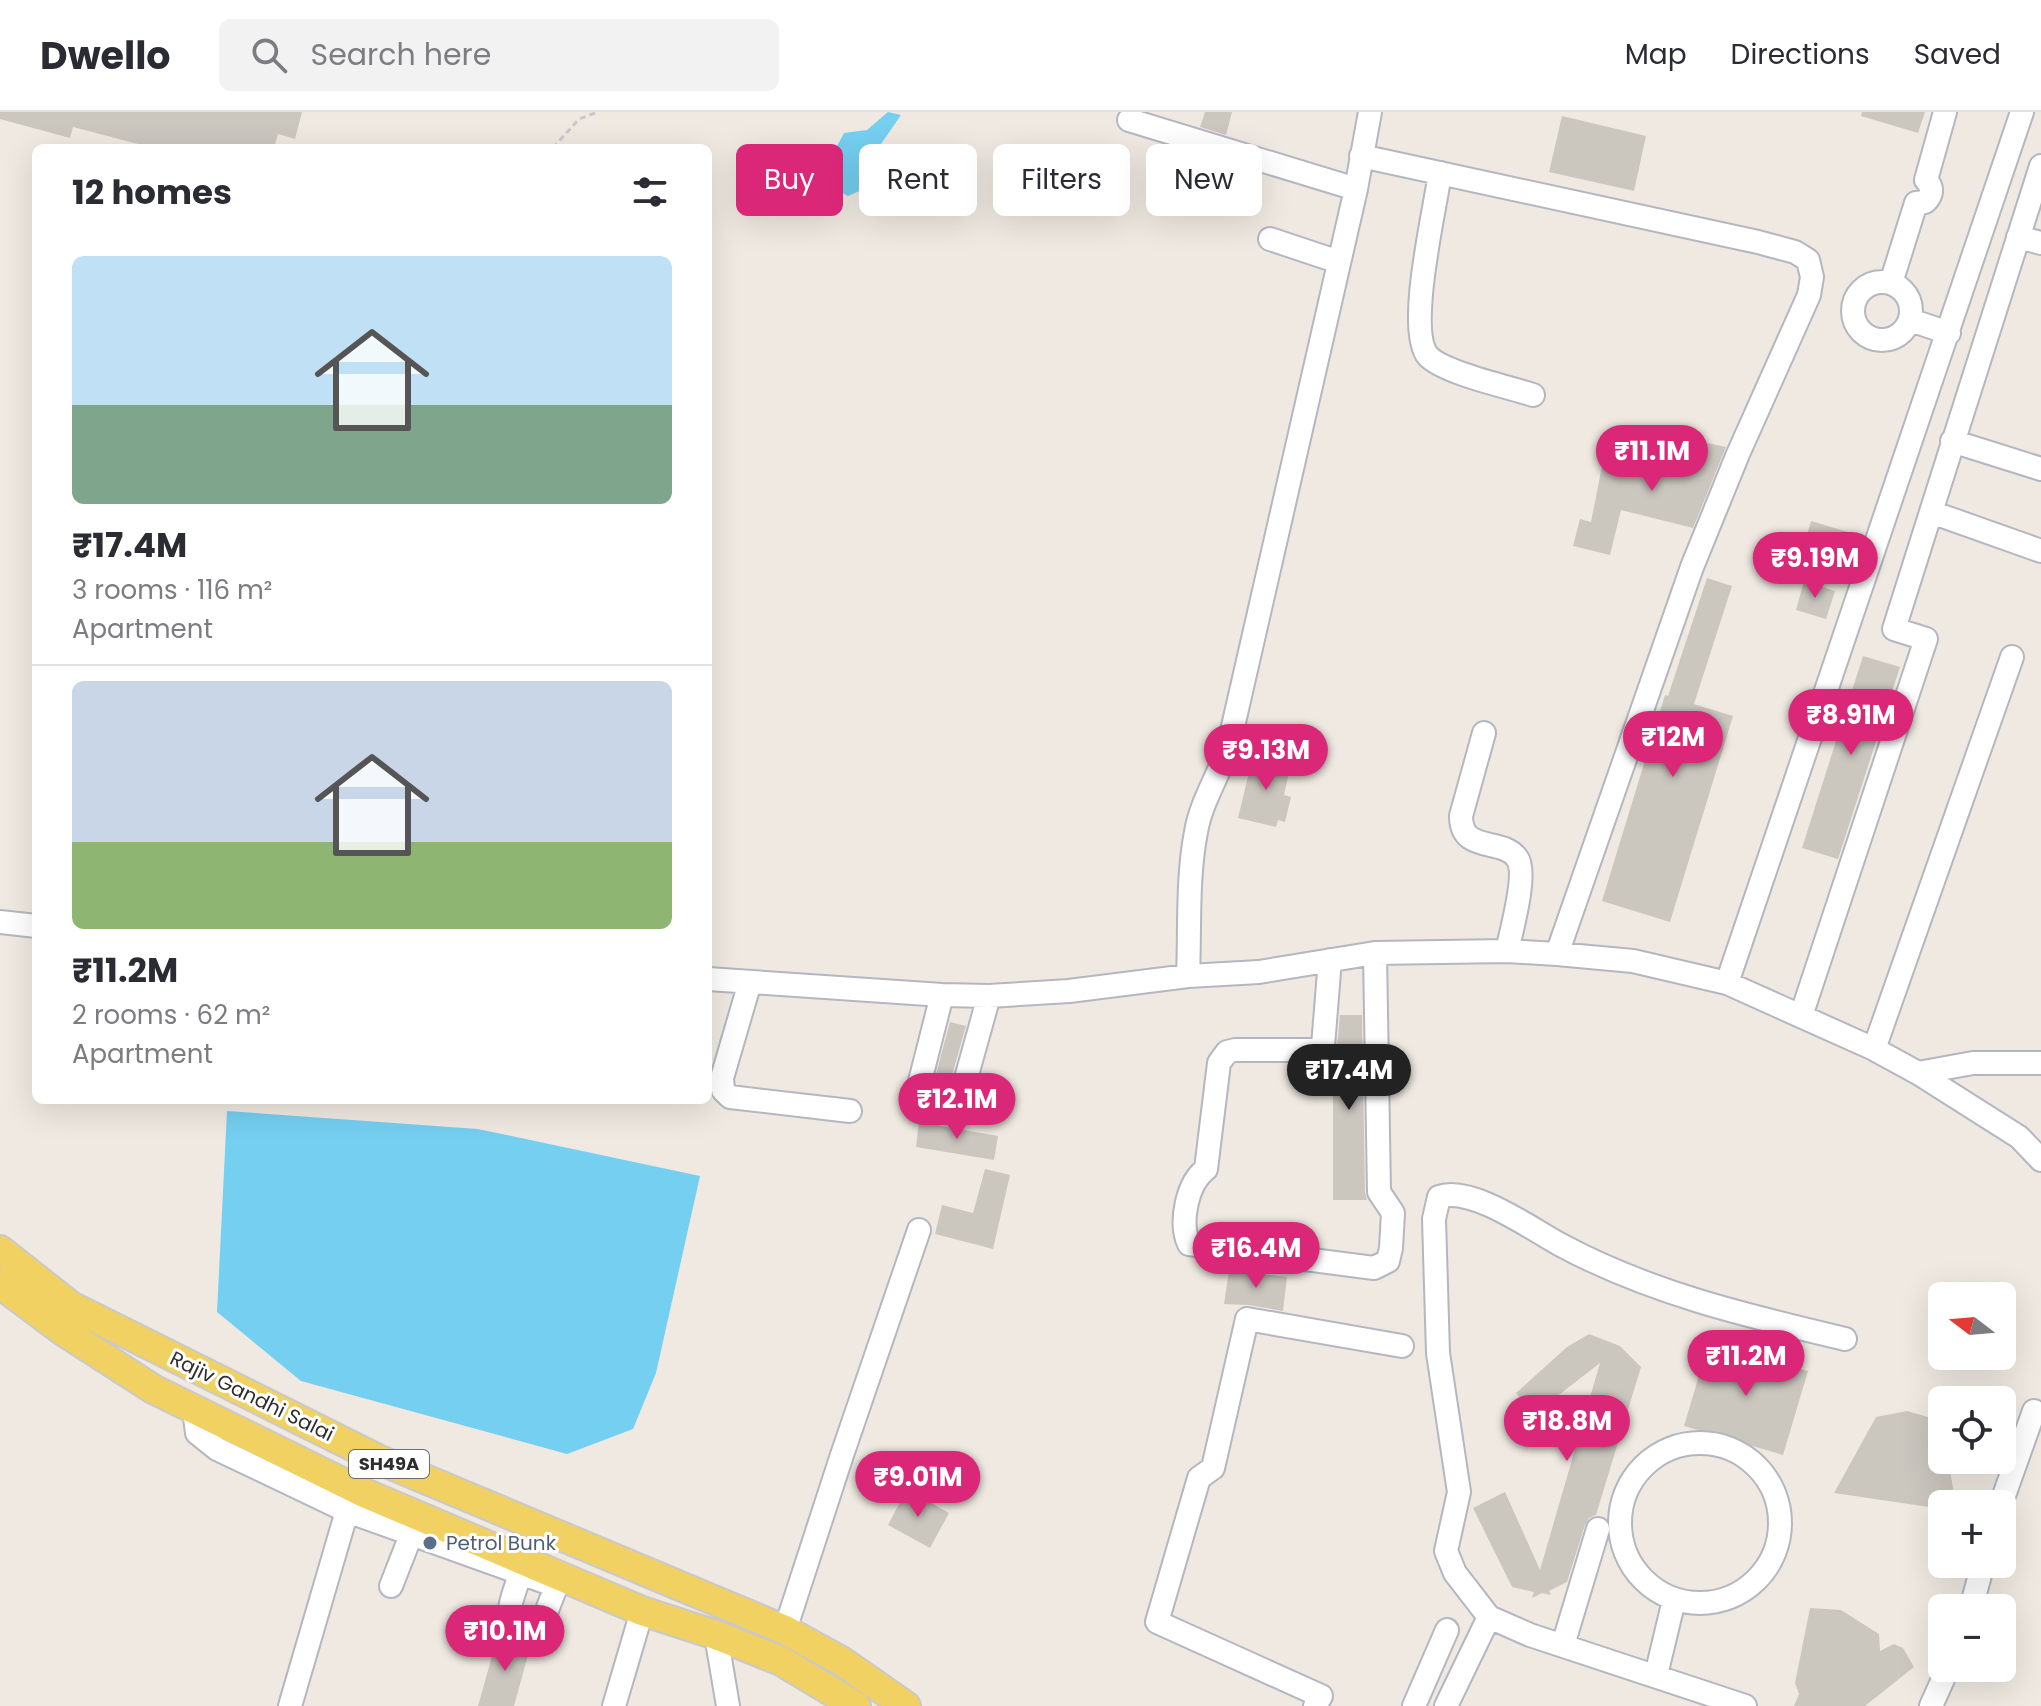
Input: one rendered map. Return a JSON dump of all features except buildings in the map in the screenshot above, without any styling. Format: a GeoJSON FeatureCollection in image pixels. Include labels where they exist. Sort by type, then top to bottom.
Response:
{"type":"FeatureCollection","features":[{"type":"Feature","properties":{"kind":"main road","name":"Rajiv Gandhi Salai"},"geometry":{"type":"LineString","coordinates":[[0,1250],[71,1306],[382,1461],[800,1638],[843,1662],[906,1706]]}},
{"type":"Feature","properties":{"kind":"main road","name":"Rajiv Gandhi Salai"},"geometry":{"type":"LineString","coordinates":[[0,1284],[76,1340],[153,1389],[362,1492],[569,1585],[716,1635],[792,1667],[856,1706]]}},
{"type":"Feature","properties":{"kind":"street"},"geometry":{"type":"LineString","coordinates":[[1188,976],[1196,831],[1229,744],[1356,189],[1370,112]]}},
{"type":"Feature","properties":{"kind":"street"},"geometry":{"type":"LineString","coordinates":[[1891,283],[1916,203],[1925,202],[1930,197],[1931,188],[1926,180],[1945,112]]}},
{"type":"Feature","properties":{"kind":"street"},"geometry":{"type":"LineString","coordinates":[[1727,983],[2022,112]]}},
{"type":"Feature","properties":{"kind":"street"},"geometry":{"type":"LineString","coordinates":[[1129,120],[1356,189]]}},
{"type":"Feature","properties":{"kind":"street"},"geometry":{"type":"LineString","coordinates":[[1361,156],[1795,252],[1808,260],[1812,277],[1800,321],[1738,454],[1692,567],[1557,954]]}},
{"type":"Feature","properties":{"kind":"street"},"geometry":{"type":"LineString","coordinates":[[1801,1016],[1926,639],[1894,629],[2041,166]]}},
{"type":"Feature","properties":{"kind":"street"},"geometry":{"type":"LineString","coordinates":[[1440,173],[1418,316],[1420,342],[1429,357],[1448,369],[1533,395]]}},
{"type":"Feature","properties":{"kind":"street"},"geometry":{"type":"LineString","coordinates":[[2018,237],[2041,243]]}},
{"type":"Feature","properties":{"kind":"street"},"geometry":{"type":"LineString","coordinates":[[1270,239],[1339,262]]}},
{"type":"Feature","properties":{"kind":"street"},"geometry":{"type":"LineString","coordinates":[[1881,282],[1891,283],[1910,301],[1910,320],[1900,334],[1882,340],[1865,335],[1854,320],[1854,302],[1864,287],[1881,282]]}},
{"type":"Feature","properties":{"kind":"street"},"geometry":{"type":"LineString","coordinates":[[1910,320],[1949,333]]}},
{"type":"Feature","properties":{"kind":"street"},"geometry":{"type":"LineString","coordinates":[[1922,410],[1955,431],[2041,469]]}},
{"type":"Feature","properties":{"kind":"street"},"geometry":{"type":"LineString","coordinates":[[1931,512],[2041,551]]}},
{"type":"Feature","properties":{"kind":"street"},"geometry":{"type":"LineString","coordinates":[[1874,1049],[2012,657]]}},
{"type":"Feature","properties":{"kind":"street"},"geometry":{"type":"LineString","coordinates":[[1484,733],[1461,816],[1461,827],[1471,838],[1517,858],[1521,878],[1507,951]]}},
{"type":"Feature","properties":{"kind":"street"},"geometry":{"type":"LineString","coordinates":[[0,922],[32,926]]}},
{"type":"Feature","properties":{"kind":"street"},"geometry":{"type":"LineString","coordinates":[[712,979],[989,996],[1259,972],[1375,953],[1507,951],[1633,961],[1727,983],[1874,1049],[2019,1137],[2041,1160]]}},
{"type":"Feature","properties":{"kind":"street"},"geometry":{"type":"LineString","coordinates":[[1330,960],[1323,1046],[1312,1050],[1235,1050],[1222,1057],[1217,1073],[1206,1169],[1194,1181],[1190,1193],[1184,1235],[1189,1244],[1374,1268],[1388,1261],[1393,1213],[1379,1192],[1375,953]]}},
{"type":"Feature","properties":{"kind":"street"},"geometry":{"type":"LineString","coordinates":[[750,982],[722,1078],[723,1090],[730,1097],[850,1111]]}},
{"type":"Feature","properties":{"kind":"street"},"geometry":{"type":"LineString","coordinates":[[942,995],[917,1093],[953,1105],[960,1100],[989,996]]}},
{"type":"Feature","properties":{"kind":"street"},"geometry":{"type":"LineString","coordinates":[[1918,1073],[1973,1063],[2041,1063]]}},
{"type":"Feature","properties":{"kind":"street"},"geometry":{"type":"LineString","coordinates":[[1745,1706],[1489,1617],[1455,1573],[1446,1551],[1459,1492],[1438,1353],[1434,1219],[1439,1197],[1454,1194],[1490,1206],[1577,1253],[1721,1310],[1845,1339]]}},
{"type":"Feature","properties":{"kind":"street"},"geometry":{"type":"LineString","coordinates":[[800,1638],[919,1230]]}},
{"type":"Feature","properties":{"kind":"street"},"geometry":{"type":"LineString","coordinates":[[1315,1706],[1321,1696],[1157,1622],[1199,1478],[1213,1468],[1247,1319],[1402,1346]]}},
{"type":"Feature","properties":{"kind":"street"},"geometry":{"type":"LineString","coordinates":[[194,1409],[197,1433],[217,1449],[347,1511],[520,1574],[569,1585],[544,1618],[531,1629],[511,1620],[510,1612],[520,1574]]}},
{"type":"Feature","properties":{"kind":"street"},"geometry":{"type":"LineString","coordinates":[[2006,1490],[2034,1411]]}},
{"type":"Feature","properties":{"kind":"street"},"geometry":{"type":"LineString","coordinates":[[1709,1442],[1741,1452],[1766,1475],[1779,1506],[1779,1540],[1765,1571],[1740,1594],[1708,1604],[1674,1600],[1645,1583],[1625,1556],[1619,1522],[1626,1489],[1646,1462],[1675,1445],[1709,1442]]}},
{"type":"Feature","properties":{"kind":"street"},"geometry":{"type":"LineString","coordinates":[[290,1706],[347,1511]]}},
{"type":"Feature","properties":{"kind":"street"},"geometry":{"type":"LineString","coordinates":[[1563,1645],[1598,1529]]}},
{"type":"Feature","properties":{"kind":"street"},"geometry":{"type":"LineString","coordinates":[[391,1586],[411,1535]]}},
{"type":"Feature","properties":{"kind":"street"},"geometry":{"type":"LineString","coordinates":[[1656,1675],[1674,1600]]}},
{"type":"Feature","properties":{"kind":"street"},"geometry":{"type":"LineString","coordinates":[[614,1706],[642,1611]]}},
{"type":"Feature","properties":{"kind":"street"},"geometry":{"type":"LineString","coordinates":[[1446,1706],[1489,1617]]}},
{"type":"Feature","properties":{"kind":"street"},"geometry":{"type":"LineString","coordinates":[[1414,1706],[1447,1630]]}},
{"type":"Feature","properties":{"kind":"street"},"geometry":{"type":"LineString","coordinates":[[716,1635],[728,1706]]}},
{"type":"Feature","properties":{"kind":"street"},"geometry":{"type":"LineString","coordinates":[[1931,1706],[1942,1682]]}},
{"type":"Feature","properties":{"kind":"path"},"geometry":{"type":"LineString","coordinates":[[557,144],[579,119],[598,112]]}},
{"type":"Feature","properties":{"kind":"water"},"geometry":{"type":"Polygon","coordinates":[[[888,112],[901,115],[881,144],[859,144],[859,191],[848,196],[843,193],[843,144],[838,144],[844,133],[867,130],[888,112]]]}},
{"type":"Feature","properties":{"kind":"water"},"geometry":{"type":"Polygon","coordinates":[[[227,1111],[478,1129],[700,1176],[656,1373],[633,1429],[567,1454],[301,1381],[217,1312],[227,1111]]]}},
{"type":"Feature","properties":{"kind":"place","name":"Petrol Bunk"},"geometry":{"type":"Point","coordinates":[430,1543]}}]}
